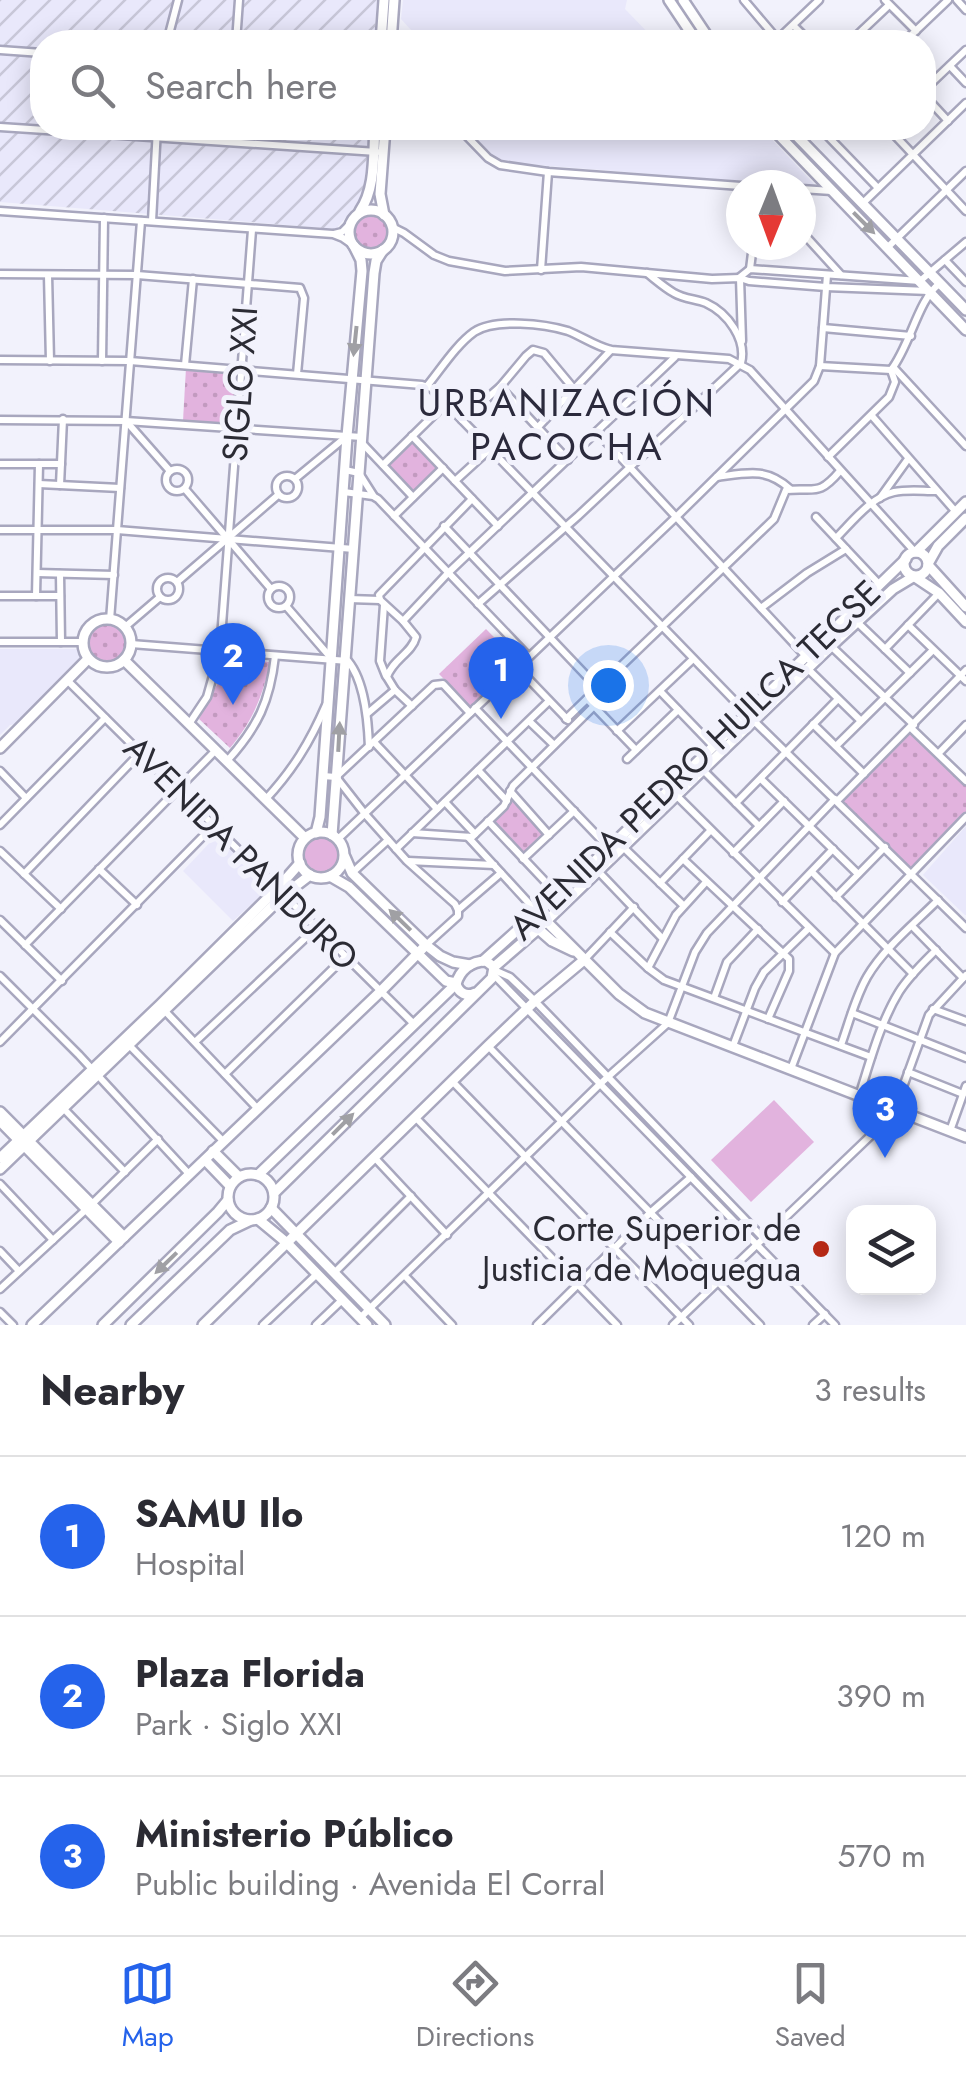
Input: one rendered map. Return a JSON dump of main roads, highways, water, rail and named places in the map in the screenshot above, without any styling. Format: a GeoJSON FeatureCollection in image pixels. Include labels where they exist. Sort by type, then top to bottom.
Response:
{"type":"FeatureCollection","features":[{"type":"Feature","properties":{"kind":"place","name":"Plaza Florida"},"geometry":{"type":"Point","coordinates":[233,705]}},
{"type":"Feature","properties":{"kind":"place","name":"SAMU Ilo"},"geometry":{"type":"Point","coordinates":[501,719]}},
{"type":"Feature","properties":{"kind":"place","name":"Ministerio Público"},"geometry":{"type":"Point","coordinates":[885,1158]}},
{"type":"Feature","properties":{"kind":"place","name":"Corte Superior de Justicia de Moquegua"},"geometry":{"type":"Point","coordinates":[821,1249]}},
{"type":"Feature","properties":{"kind":"district","name":"URBANIZACIÓN PACOCHA"},"geometry":{"type":"Point","coordinates":[567,424]}}]}
